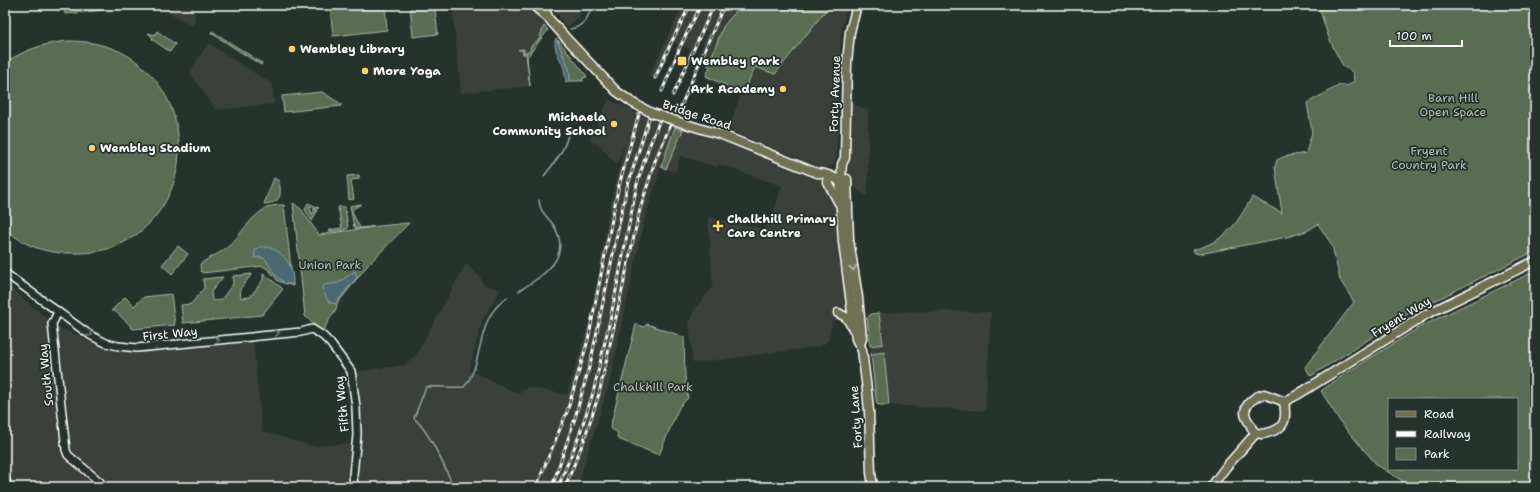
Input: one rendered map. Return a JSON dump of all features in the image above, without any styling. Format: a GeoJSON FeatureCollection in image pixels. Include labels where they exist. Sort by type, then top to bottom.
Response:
{"type":"FeatureCollection","features":[{"type":"Feature","properties":{"kind":"main road"},"geometry":{"type":"LineString","coordinates":[[533,5],[549,19]]}},
{"type":"Feature","properties":{"kind":"main road"},"geometry":{"type":"LineString","coordinates":[[543,5],[549,19]]}},
{"type":"Feature","properties":{"kind":"main road","name":"Forty Avenue"},"geometry":{"type":"LineString","coordinates":[[841,184],[844,161],[847,64],[850,32],[856,5]]}},
{"type":"Feature","properties":{"kind":"main road","name":"Bridge Road"},"geometry":{"type":"LineString","coordinates":[[549,19],[583,57],[616,90],[633,103],[652,113],[722,135],[823,176],[839,180],[841,184]]}},
{"type":"Feature","properties":{"kind":"main road"},"geometry":{"type":"LineString","coordinates":[[841,207],[823,176],[836,170],[844,161],[847,162],[847,226],[862,332],[860,345]]}},
{"type":"Feature","properties":{"kind":"main road"},"geometry":{"type":"LineString","coordinates":[[841,184],[842,233],[848,293],[856,339],[860,345]]}},
{"type":"Feature","properties":{"kind":"main road","name":"Fryent Way"},"geometry":{"type":"LineString","coordinates":[[1284,402],[1425,315],[1535,261]]}},
{"type":"Feature","properties":{"kind":"main road"},"geometry":{"type":"LineString","coordinates":[[5,273],[58,312]]}},
{"type":"Feature","properties":{"kind":"main road","name":"First Way"},"geometry":{"type":"LineString","coordinates":[[58,312],[97,339],[128,348],[146,348],[294,332]]}},
{"type":"Feature","properties":{"kind":"main road","name":"South Way"},"geometry":{"type":"LineString","coordinates":[[58,312],[52,324],[66,450],[68,455],[100,482],[102,487]]}},
{"type":"Feature","properties":{"kind":"main road"},"geometry":{"type":"LineString","coordinates":[[838,313],[846,318],[855,331]]}},
{"type":"Feature","properties":{"kind":"main road","name":"Fifth Way"},"geometry":{"type":"LineString","coordinates":[[294,332],[312,329],[323,336],[351,371],[356,407],[357,435],[353,475],[354,487]]}},
{"type":"Feature","properties":{"kind":"main road","name":"Forty Lane"},"geometry":{"type":"LineString","coordinates":[[860,345],[869,411],[871,473],[873,487]]}},
{"type":"Feature","properties":{"kind":"main road"},"geometry":{"type":"LineString","coordinates":[[1264,394],[1284,402],[1284,422],[1282,427],[1276,431],[1261,434],[1256,432],[1246,418],[1245,413],[1247,406],[1257,396],[1264,394]]}},
{"type":"Feature","properties":{"kind":"main road"},"geometry":{"type":"LineString","coordinates":[[1211,487],[1256,432]]}},
{"type":"Feature","properties":{"kind":"shaded area"},"geometry":{"type":"Polygon","coordinates":[[[158,5],[193,5],[195,22],[192,26],[158,5]]]}},
{"type":"Feature","properties":{"kind":"shaded area"},"geometry":{"type":"Polygon","coordinates":[[[452,5],[527,5],[549,28],[527,57],[530,86],[461,93],[452,5]]]}},
{"type":"Feature","properties":{"kind":"shaded area"},"geometry":{"type":"Polygon","coordinates":[[[552,5],[579,5],[581,15],[566,28],[552,5]]]}},
{"type":"Feature","properties":{"kind":"shaded area","name":"Ark Academy"},"geometry":{"type":"Polygon","coordinates":[[[683,5],[847,5],[841,36],[836,160],[833,166],[826,168],[815,165],[728,130],[741,94],[714,83],[706,77],[710,67],[703,64],[705,60],[703,60],[702,63],[696,61],[708,31],[703,30],[690,58],[687,57],[690,49],[682,45],[679,51],[675,50],[678,44],[673,42],[657,77],[654,78],[649,76],[683,5]]]}},
{"type":"Feature","properties":{"kind":"shaded area"},"geometry":{"type":"Polygon","coordinates":[[[208,43],[272,84],[274,104],[216,110],[190,72],[208,43]]]}},
{"type":"Feature","properties":{"kind":"shaded area"},"geometry":{"type":"Polygon","coordinates":[[[608,100],[659,122],[722,140],[796,169],[816,177],[829,188],[833,196],[839,244],[839,259],[847,295],[844,302],[848,319],[834,320],[829,339],[824,344],[817,347],[693,363],[689,322],[694,310],[713,287],[708,217],[765,229],[773,214],[782,186],[718,164],[717,167],[680,156],[675,172],[661,167],[644,221],[609,385],[577,487],[5,487],[5,283],[57,327],[119,352],[253,340],[262,431],[311,446],[360,443],[354,372],[404,365],[416,355],[466,264],[480,277],[483,284],[500,290],[482,321],[469,370],[518,394],[528,387],[567,395],[593,308],[610,207],[625,142],[617,164],[602,149],[604,147],[590,141],[608,100]]]}},
{"type":"Feature","properties":{"kind":"shaded area"},"geometry":{"type":"Polygon","coordinates":[[[851,103],[868,110],[868,197],[848,184],[851,103]]]}},
{"type":"Feature","properties":{"kind":"shaded area"},"geometry":{"type":"Polygon","coordinates":[[[933,311],[991,312],[985,411],[889,405],[884,352],[871,354],[870,346],[883,344],[879,313],[933,311]]]}},
{"type":"Feature","properties":{"kind":"green space"},"geometry":{"type":"Polygon","coordinates":[[[64,5],[107,5],[104,10],[65,14],[64,5]]]}},
{"type":"Feature","properties":{"kind":"green space"},"geometry":{"type":"Polygon","coordinates":[[[330,5],[385,5],[387,30],[333,36],[330,5]]]}},
{"type":"Feature","properties":{"kind":"green space"},"geometry":{"type":"Polygon","coordinates":[[[410,5],[425,5],[435,10],[438,34],[413,37],[410,5]]]}},
{"type":"Feature","properties":{"kind":"green space"},"geometry":{"type":"Polygon","coordinates":[[[741,5],[830,5],[775,74],[755,67],[743,93],[706,76],[710,67],[708,66],[723,27],[741,5]]]}},
{"type":"Feature","properties":{"kind":"green space","name":"Fryent Country Park"},"geometry":{"type":"Polygon","coordinates":[[[1319,5],[1535,5],[1535,251],[1410,313],[1311,376],[1305,367],[1354,302],[1340,280],[1332,245],[1318,224],[1307,231],[1287,237],[1199,254],[1195,253],[1193,250],[1214,242],[1229,231],[1241,216],[1252,197],[1282,213],[1275,167],[1277,160],[1283,157],[1306,153],[1312,132],[1307,103],[1340,85],[1348,85],[1354,81],[1353,73],[1344,67],[1332,45],[1319,5]]]}},
{"type":"Feature","properties":{"kind":"green space"},"geometry":{"type":"Polygon","coordinates":[[[544,26],[548,30],[527,57],[530,86],[526,54],[523,54],[522,50],[518,50],[524,49],[524,52],[526,53],[531,50],[530,47],[539,39],[544,26]]]}},
{"type":"Feature","properties":{"kind":"green space"},"geometry":{"type":"Polygon","coordinates":[[[157,31],[175,44],[170,52],[152,39],[153,38],[148,33],[155,35],[157,31]]]}},
{"type":"Feature","properties":{"kind":"green space"},"geometry":{"type":"Polygon","coordinates":[[[212,31],[262,63],[261,65],[211,33],[212,31]]]}},
{"type":"Feature","properties":{"kind":"green space"},"geometry":{"type":"Polygon","coordinates":[[[558,40],[586,75],[587,77],[583,78],[583,81],[570,81],[569,69],[558,44],[558,40]]]}},
{"type":"Feature","properties":{"kind":"green space","name":"Wembley Stadium"},"geometry":{"type":"Polygon","coordinates":[[[68,41],[88,42],[108,47],[121,52],[142,66],[158,84],[170,104],[177,127],[179,151],[176,174],[168,197],[147,226],[130,239],[100,251],[67,253],[47,251],[22,241],[5,229],[5,63],[20,54],[35,48],[51,43],[68,41]]]}},
{"type":"Feature","properties":{"kind":"green space"},"geometry":{"type":"Polygon","coordinates":[[[322,92],[341,104],[341,106],[284,112],[282,96],[322,92]]]}},
{"type":"Feature","properties":{"kind":"green space"},"geometry":{"type":"Polygon","coordinates":[[[675,127],[683,130],[666,169],[661,167],[675,127]]]}},
{"type":"Feature","properties":{"kind":"green space"},"geometry":{"type":"Polygon","coordinates":[[[359,175],[359,179],[351,180],[354,199],[349,200],[347,176],[359,175]]]}},
{"type":"Feature","properties":{"kind":"green space"},"geometry":{"type":"Polygon","coordinates":[[[274,178],[279,181],[279,197],[274,202],[264,204],[274,178]]]}},
{"type":"Feature","properties":{"kind":"green space","name":"Union Park"},"geometry":{"type":"Polygon","coordinates":[[[293,203],[301,209],[319,235],[373,227],[357,229],[354,227],[350,206],[361,204],[353,209],[352,212],[360,228],[409,223],[367,266],[337,304],[336,309],[322,332],[305,316],[293,203]]]}},
{"type":"Feature","properties":{"kind":"green space"},"geometry":{"type":"Polygon","coordinates":[[[308,203],[319,208],[316,209],[309,206],[312,214],[314,213],[314,209],[317,211],[312,221],[305,210],[308,203]]]}},
{"type":"Feature","properties":{"kind":"green space","name":"Union Park"},"geometry":{"type":"Polygon","coordinates":[[[284,205],[293,286],[278,281],[270,271],[263,266],[201,272],[200,264],[227,247],[260,212],[272,206],[284,205]]]}},
{"type":"Feature","properties":{"kind":"green space"},"geometry":{"type":"Polygon","coordinates":[[[338,207],[345,207],[348,228],[329,232],[329,230],[342,228],[338,207]]]}},
{"type":"Feature","properties":{"kind":"green space"},"geometry":{"type":"Polygon","coordinates":[[[178,246],[188,254],[172,274],[162,265],[178,246]]]}},
{"type":"Feature","properties":{"kind":"green space"},"geometry":{"type":"Polygon","coordinates":[[[1535,271],[1535,487],[1412,487],[1377,465],[1341,423],[1321,391],[1343,375],[1420,327],[1535,271]]]}},
{"type":"Feature","properties":{"kind":"green space"},"geometry":{"type":"Polygon","coordinates":[[[263,273],[283,289],[262,315],[183,323],[181,305],[191,304],[204,288],[203,279],[223,277],[211,292],[212,301],[221,300],[233,284],[233,276],[252,274],[240,289],[241,298],[250,297],[263,280],[263,273]]]}},
{"type":"Feature","properties":{"kind":"green space"},"geometry":{"type":"Polygon","coordinates":[[[171,294],[175,325],[133,329],[115,311],[111,311],[125,297],[134,306],[144,297],[171,294]]]}},
{"type":"Feature","properties":{"kind":"green space"},"geometry":{"type":"Polygon","coordinates":[[[879,313],[883,344],[870,346],[867,318],[871,314],[879,313]]]}},
{"type":"Feature","properties":{"kind":"green space","name":"Chalkhill Park"},"geometry":{"type":"Polygon","coordinates":[[[636,324],[644,327],[647,324],[684,337],[685,377],[688,398],[680,406],[659,455],[618,439],[618,433],[610,428],[636,324]]]}},
{"type":"Feature","properties":{"kind":"green space"},"geometry":{"type":"Polygon","coordinates":[[[884,352],[889,405],[877,404],[871,354],[884,352]]]}},
{"type":"Feature","properties":{"kind":"water"},"geometry":{"type":"Polygon","coordinates":[[[556,38],[569,69],[570,81],[566,82],[564,69],[555,46],[556,38]]]}},
{"type":"Feature","properties":{"kind":"water"},"geometry":{"type":"Polygon","coordinates":[[[260,247],[270,248],[279,252],[283,256],[292,271],[293,285],[283,283],[265,259],[259,257],[255,258],[255,250],[260,247]]]}},
{"type":"Feature","properties":{"kind":"water"},"geometry":{"type":"Polygon","coordinates":[[[355,271],[357,277],[335,304],[329,302],[322,289],[324,285],[338,283],[355,271]]]}},
{"type":"Feature","properties":{"kind":"waterway"},"geometry":{"type":"LineString","coordinates":[[570,29],[579,26],[585,21],[593,5]]}},
{"type":"Feature","properties":{"kind":"waterway"},"geometry":{"type":"LineString","coordinates":[[544,176],[562,150],[569,131]]}},
{"type":"Feature","properties":{"kind":"waterway"},"geometry":{"type":"LineString","coordinates":[[519,291],[537,279],[552,265],[560,248],[559,237],[554,226],[541,209],[539,200]]}},
{"type":"Feature","properties":{"kind":"waterway"},"geometry":{"type":"LineString","coordinates":[[454,487],[427,433],[414,418],[426,387],[464,387],[471,377],[485,328],[490,317],[497,306],[507,298]]}},
{"type":"Feature","properties":{"kind":"railway"},"geometry":{"type":"LineString","coordinates":[[655,78],[690,5]]}},
{"type":"Feature","properties":{"kind":"railway"},"geometry":{"type":"LineString","coordinates":[[662,91],[681,45],[701,5]]}},
{"type":"Feature","properties":{"kind":"railway"},"geometry":{"type":"LineString","coordinates":[[673,95],[714,5]]}},
{"type":"Feature","properties":{"kind":"railway"},"geometry":{"type":"LineString","coordinates":[[678,113],[724,5]]}},
{"type":"Feature","properties":{"kind":"railway"},"geometry":{"type":"LineString","coordinates":[[536,487],[567,412],[588,340],[618,189],[639,114]]}},
{"type":"Feature","properties":{"kind":"railway"},"geometry":{"type":"LineString","coordinates":[[552,487],[575,418],[591,360],[626,191],[649,118]]}},
{"type":"Feature","properties":{"kind":"railway"},"geometry":{"type":"LineString","coordinates":[[558,487],[579,436],[593,393],[611,316],[637,184],[648,149],[659,122]]}},
{"type":"Feature","properties":{"kind":"railway"},"geometry":{"type":"LineString","coordinates":[[565,487],[584,440],[599,394],[640,209],[655,161],[670,126]]}},
{"type":"Feature","properties":{"kind":"railway"},"geometry":{"type":"LineString","coordinates":[[5,465],[11,487]]}},
{"type":"Feature","properties":{"kind":"place","name":"Wembley Library"},"geometry":{"type":"Point","coordinates":[292,49]}},
{"type":"Feature","properties":{"kind":"place","name":"Wembley Park"},"geometry":{"type":"Point","coordinates":[682,61]}},
{"type":"Feature","properties":{"kind":"place","name":"More Yoga"},"geometry":{"type":"Point","coordinates":[365,71]}},
{"type":"Feature","properties":{"kind":"place","name":"Ark Academy"},"geometry":{"type":"Point","coordinates":[783,89]}},
{"type":"Feature","properties":{"kind":"place","name":"Michaela Community School"},"geometry":{"type":"Point","coordinates":[614,124]}},
{"type":"Feature","properties":{"kind":"place","name":"Wembley Stadium"},"geometry":{"type":"Point","coordinates":[92,148]}},
{"type":"Feature","properties":{"kind":"place","name":"Chalkhill Primary Care Centre"},"geometry":{"type":"Point","coordinates":[718,226]}},
{"type":"Feature","properties":{"kind":"park label","name":"Barn Hill Open Space"},"geometry":{"type":"Point","coordinates":[1453,105]}}]}
